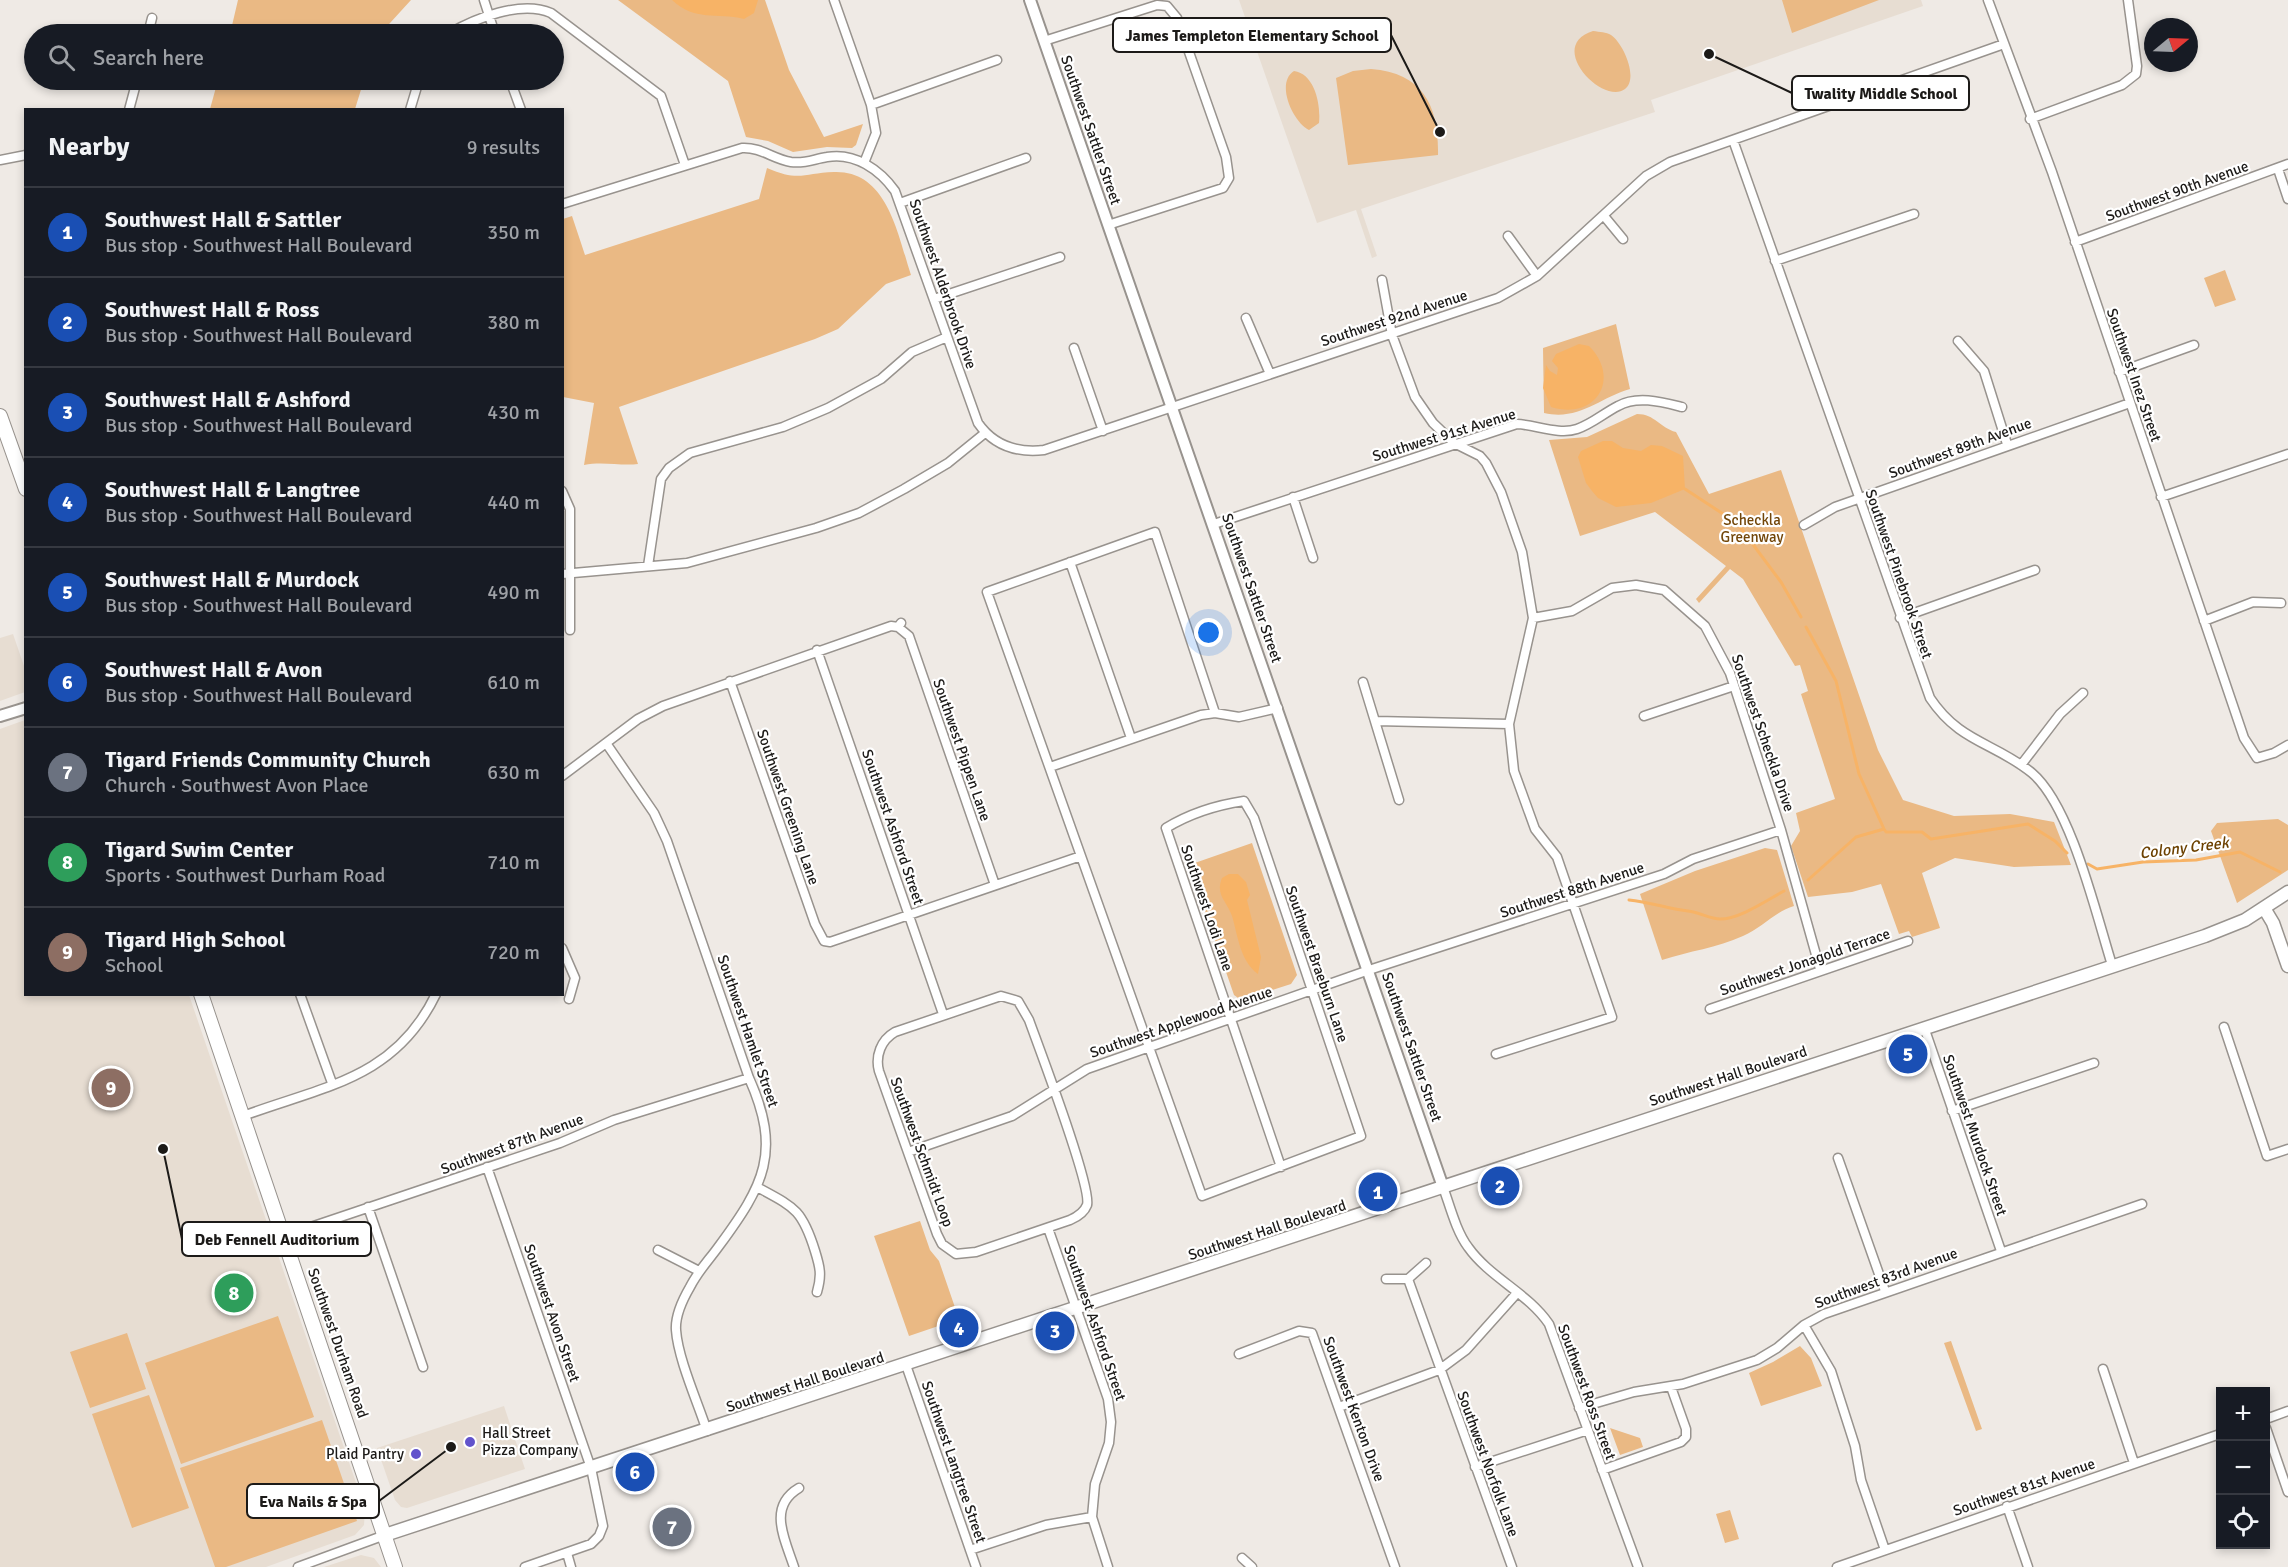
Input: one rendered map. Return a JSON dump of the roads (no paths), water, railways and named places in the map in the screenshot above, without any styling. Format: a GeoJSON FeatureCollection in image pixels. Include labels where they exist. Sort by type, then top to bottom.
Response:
{"type":"FeatureCollection","features":[{"type":"Feature","properties":{"kind":"main road"},"geometry":{"type":"LineString","coordinates":[[0,416],[23,475]]}},
{"type":"Feature","properties":{"kind":"main road","name":"Southwest Hall Boulevard"},"geometry":{"type":"LineString","coordinates":[[385,1535],[707,1431],[2205,936],[2245,920],[2288,892]]}},
{"type":"Feature","properties":{"kind":"main road"},"geometry":{"type":"LineString","coordinates":[[2264,908],[2273,923],[2288,966]]}},
{"type":"Feature","properties":{"kind":"main road","name":"Southwest Durham Road"},"geometry":{"type":"LineString","coordinates":[[202,996],[395,1567]]}},
{"type":"Feature","properties":{"kind":"street"},"geometry":{"type":"LineString","coordinates":[[484,0],[491,24]]}},
{"type":"Feature","properties":{"kind":"street"},"geometry":{"type":"LineString","coordinates":[[834,0],[872,105],[876,133],[864,163]]}},
{"type":"Feature","properties":{"kind":"street","name":"Southwest Sattler Street"},"geometry":{"type":"LineString","coordinates":[[1030,0],[1443,1187]]}},
{"type":"Feature","properties":{"kind":"street","name":"Southwest Inez Street"},"geometry":{"type":"LineString","coordinates":[[1988,0],[2075,242],[2244,738],[2257,758],[2274,753],[2288,745]]}},
{"type":"Feature","properties":{"kind":"street"},"geometry":{"type":"LineString","coordinates":[[2030,119],[2127,82],[2136,74],[2138,66],[2128,0]]}},
{"type":"Feature","properties":{"kind":"street"},"geometry":{"type":"LineString","coordinates":[[1044,41],[1142,4],[1167,6],[1177,18],[1228,165],[1229,178],[1223,188],[1108,225]]}},
{"type":"Feature","properties":{"kind":"street"},"geometry":{"type":"LineString","coordinates":[[472,24],[523,8],[540,9],[551,13],[651,87],[666,106],[685,165]]}},
{"type":"Feature","properties":{"kind":"street"},"geometry":{"type":"LineString","coordinates":[[150,24],[152,18]]}},
{"type":"Feature","properties":{"kind":"street","name":"Southwest 92nd Avenue"},"geometry":{"type":"LineString","coordinates":[[1172,409],[1498,298],[1537,276],[1646,176],[1658,168],[2004,44]]}},
{"type":"Feature","properties":{"kind":"street"},"geometry":{"type":"LineString","coordinates":[[872,105],[997,60]]}},
{"type":"Feature","properties":{"kind":"street"},"geometry":{"type":"LineString","coordinates":[[130,108],[134,90]]}},
{"type":"Feature","properties":{"kind":"street"},"geometry":{"type":"LineString","coordinates":[[411,108],[416,90]]}},
{"type":"Feature","properties":{"kind":"street"},"geometry":{"type":"LineString","coordinates":[[513,90],[519,108]]}},
{"type":"Feature","properties":{"kind":"street","name":"Southwest Pinebrook Street"},"geometry":{"type":"LineString","coordinates":[[1733,140],[1922,680],[1939,712],[1959,732],[2021,765],[2050,794],[2066,823],[2112,965]]}},
{"type":"Feature","properties":{"kind":"street","name":"Southwest Alderbrook Drive"},"geometry":{"type":"LineString","coordinates":[[564,203],[734,149],[751,147],[792,162],[802,163],[834,156],[864,163],[888,181],[900,203],[973,410],[985,433]]}},
{"type":"Feature","properties":{"kind":"street"},"geometry":{"type":"LineString","coordinates":[[0,160],[24,155]]}},
{"type":"Feature","properties":{"kind":"street"},"geometry":{"type":"LineString","coordinates":[[900,203],[1026,159]]}},
{"type":"Feature","properties":{"kind":"street","name":"Southwest 90th Avenue"},"geometry":{"type":"LineString","coordinates":[[2075,242],[2288,164]]}},
{"type":"Feature","properties":{"kind":"street"},"geometry":{"type":"LineString","coordinates":[[2278,169],[2288,199]]}},
{"type":"Feature","properties":{"kind":"street"},"geometry":{"type":"LineString","coordinates":[[1776,261],[1914,214]]}},
{"type":"Feature","properties":{"kind":"street"},"geometry":{"type":"LineString","coordinates":[[1604,216],[1623,239]]}},
{"type":"Feature","properties":{"kind":"street"},"geometry":{"type":"LineString","coordinates":[[1508,236],[1537,276]]}},
{"type":"Feature","properties":{"kind":"street"},"geometry":{"type":"LineString","coordinates":[[934,300],[1059,257]]}},
{"type":"Feature","properties":{"kind":"street"},"geometry":{"type":"LineString","coordinates":[[1382,280],[1392,334],[1414,397],[1433,423],[1455,443],[1480,456],[1501,492],[1522,552],[1533,618],[1509,724],[1514,771],[1522,800],[1535,829],[1557,857],[1612,1017],[1496,1054]]}},
{"type":"Feature","properties":{"kind":"street"},"geometry":{"type":"LineString","coordinates":[[1246,318],[1270,374]]}},
{"type":"Feature","properties":{"kind":"street"},"geometry":{"type":"LineString","coordinates":[[648,566],[661,479],[679,459],[690,453],[783,427],[828,408],[881,380],[912,352],[947,337]]}},
{"type":"Feature","properties":{"kind":"street"},"geometry":{"type":"LineString","coordinates":[[1958,341],[1984,371],[2007,444]]}},
{"type":"Feature","properties":{"kind":"street"},"geometry":{"type":"LineString","coordinates":[[2119,372],[2194,345]]}},
{"type":"Feature","properties":{"kind":"street"},"geometry":{"type":"LineString","coordinates":[[1074,348],[1103,431]]}},
{"type":"Feature","properties":{"kind":"street","name":"Southwest 91st Avenue"},"geometry":{"type":"LineString","coordinates":[[1214,524],[1517,424],[1553,430],[1575,430],[1619,405],[1632,401],[1659,402],[1682,407]]}},
{"type":"Feature","properties":{"kind":"street","name":"Southwest 89th Avenue"},"geometry":{"type":"LineString","coordinates":[[1804,525],[1822,513],[1858,499],[2007,444],[2130,403]]}},
{"type":"Feature","properties":{"kind":"street"},"geometry":{"type":"LineString","coordinates":[[566,574],[687,563],[816,528],[859,513],[948,463],[985,433],[1013,449],[1032,452],[1053,448],[1172,409]]}},
{"type":"Feature","properties":{"kind":"street"},"geometry":{"type":"LineString","coordinates":[[2161,497],[2288,454]]}},
{"type":"Feature","properties":{"kind":"street"},"geometry":{"type":"LineString","coordinates":[[564,496],[570,509],[566,574],[570,630]]}},
{"type":"Feature","properties":{"kind":"street"},"geometry":{"type":"LineString","coordinates":[[1293,497],[1313,558]]}},
{"type":"Feature","properties":{"kind":"street"},"geometry":{"type":"LineString","coordinates":[[1215,713],[1155,532],[987,592],[1202,1196],[1281,1167]]}},
{"type":"Feature","properties":{"kind":"street"},"geometry":{"type":"LineString","coordinates":[[1070,562],[1131,738]]}},
{"type":"Feature","properties":{"kind":"street"},"geometry":{"type":"LineString","coordinates":[[1900,618],[2036,570]]}},
{"type":"Feature","properties":{"kind":"street","name":"Southwest Scheckla Drive"},"geometry":{"type":"LineString","coordinates":[[1533,618],[1572,611],[1612,588],[1636,585],[1664,590],[1705,627],[1727,663],[1781,830],[1820,969]]}},
{"type":"Feature","properties":{"kind":"street"},"geometry":{"type":"LineString","coordinates":[[2204,621],[2253,602],[2281,603]]}},
{"type":"Feature","properties":{"kind":"street","name":"Southwest Pippen Lane"},"geometry":{"type":"LineString","coordinates":[[817,650],[883,628],[900,625],[909,636],[994,885]]}},
{"type":"Feature","properties":{"kind":"street"},"geometry":{"type":"LineString","coordinates":[[564,774],[652,711],[817,650]]}},
{"type":"Feature","properties":{"kind":"street","name":"Southwest Ashford Street"},"geometry":{"type":"LineString","coordinates":[[817,650],[943,1014]]}},
{"type":"Feature","properties":{"kind":"street","name":"Southwest Greening Lane"},"geometry":{"type":"LineString","coordinates":[[730,681],[815,924],[824,941],[830,942],[909,914]]}},
{"type":"Feature","properties":{"kind":"street"},"geometry":{"type":"LineString","coordinates":[[1364,682],[1399,801]]}},
{"type":"Feature","properties":{"kind":"street"},"geometry":{"type":"LineString","coordinates":[[1644,716],[1734,686]]}},
{"type":"Feature","properties":{"kind":"street"},"geometry":{"type":"LineString","coordinates":[[2021,765],[2060,714],[2083,693]]}},
{"type":"Feature","properties":{"kind":"street"},"geometry":{"type":"LineString","coordinates":[[1050,767],[1201,715],[1215,713],[1239,717],[1278,708]]}},
{"type":"Feature","properties":{"kind":"street"},"geometry":{"type":"LineString","coordinates":[[0,716],[24,709]]}},
{"type":"Feature","properties":{"kind":"street"},"geometry":{"type":"LineString","coordinates":[[1376,721],[1509,724]]}},
{"type":"Feature","properties":{"kind":"street","name":"Southwest Hamlet Street"},"geometry":{"type":"LineString","coordinates":[[606,743],[654,813],[667,841],[749,1078],[761,1106],[767,1132],[764,1170],[757,1187],[719,1247],[699,1271],[681,1303],[676,1329],[707,1431]]}},
{"type":"Feature","properties":{"kind":"street","name":"Southwest Braeburn Lane"},"geometry":{"type":"LineString","coordinates":[[1166,828],[1181,819],[1229,803],[1244,801],[1254,818],[1361,1136],[1281,1167]]}},
{"type":"Feature","properties":{"kind":"street","name":"Southwest Lodi Lane"},"geometry":{"type":"LineString","coordinates":[[1166,828],[1281,1167]]}},
{"type":"Feature","properties":{"kind":"street","name":"Southwest 88th Avenue"},"geometry":{"type":"LineString","coordinates":[[1369,970],[1664,874],[1693,859],[1781,830]]}},
{"type":"Feature","properties":{"kind":"street"},"geometry":{"type":"LineString","coordinates":[[909,914],[1081,856]]}},
{"type":"Feature","properties":{"kind":"street","name":"Southwest Jonagold Terrace"},"geometry":{"type":"LineString","coordinates":[[1710,1009],[1820,969],[1908,941]]}},
{"type":"Feature","properties":{"kind":"street"},"geometry":{"type":"LineString","coordinates":[[564,953],[574,978],[569,999]]}},
{"type":"Feature","properties":{"kind":"street","name":"Southwest Applewood Avenue"},"geometry":{"type":"LineString","coordinates":[[908,1152],[1012,1116],[1087,1069],[1231,1018],[1313,992],[1369,970]]}},
{"type":"Feature","properties":{"kind":"street"},"geometry":{"type":"LineString","coordinates":[[301,996],[332,1083]]}},
{"type":"Feature","properties":{"kind":"street"},"geometry":{"type":"LineString","coordinates":[[243,1116],[354,1077],[398,1049],[424,1019],[435,996]]}},
{"type":"Feature","properties":{"kind":"street","name":"Southwest Schmidt Loop"},"geometry":{"type":"LineString","coordinates":[[1007,996],[1018,1001],[1029,1020],[1084,1177],[1088,1197],[1083,1212],[1048,1228],[968,1255],[952,1252],[937,1234],[879,1071],[879,1053],[888,1035],[943,1014],[995,997],[1007,996]]}},
{"type":"Feature","properties":{"kind":"street","name":"Southwest Murdock Street"},"geometry":{"type":"LineString","coordinates":[[1924,1027],[2001,1251]]}},
{"type":"Feature","properties":{"kind":"street"},"geometry":{"type":"LineString","coordinates":[[2224,1027],[2267,1156],[2288,1149]]}},
{"type":"Feature","properties":{"kind":"street"},"geometry":{"type":"LineString","coordinates":[[1952,1111],[2094,1063]]}},
{"type":"Feature","properties":{"kind":"street","name":"Southwest 87th Avenue"},"geometry":{"type":"LineString","coordinates":[[284,1236],[570,1140],[614,1120],[749,1078]]}},
{"type":"Feature","properties":{"kind":"street"},"geometry":{"type":"LineString","coordinates":[[1838,1158],[1885,1291]]}},
{"type":"Feature","properties":{"kind":"street","name":"Southwest Avon Street"},"geometry":{"type":"LineString","coordinates":[[487,1167],[591,1468],[603,1526],[599,1536],[591,1544],[525,1567]]}},
{"type":"Feature","properties":{"kind":"street"},"geometry":{"type":"LineString","coordinates":[[757,1187],[786,1203],[806,1221],[822,1275],[817,1292]]}},
{"type":"Feature","properties":{"kind":"street","name":"Southwest Ross Street"},"geometry":{"type":"LineString","coordinates":[[1443,1187],[1468,1247],[1549,1324],[1638,1567]]}},
{"type":"Feature","properties":{"kind":"street","name":"Southwest 83rd Avenue"},"geometry":{"type":"LineString","coordinates":[[1579,1408],[1634,1392],[1671,1387],[1767,1355],[1804,1325],[1824,1314],[2142,1204]]}},
{"type":"Feature","properties":{"kind":"street"},"geometry":{"type":"LineString","coordinates":[[368,1208],[423,1367]]}},
{"type":"Feature","properties":{"kind":"street","name":"Southwest Ashford Street"},"geometry":{"type":"LineString","coordinates":[[1048,1228],[1110,1411],[1109,1443],[1095,1484],[1092,1517],[1107,1567]]}},
{"type":"Feature","properties":{"kind":"street"},"geometry":{"type":"LineString","coordinates":[[658,1250],[699,1271]]}},
{"type":"Feature","properties":{"kind":"street"},"geometry":{"type":"LineString","coordinates":[[1386,1279],[1408,1279],[1426,1263]]}},
{"type":"Feature","properties":{"kind":"street","name":"Southwest Norfolk Lane"},"geometry":{"type":"LineString","coordinates":[[1408,1279],[1512,1567]]}},
{"type":"Feature","properties":{"kind":"street"},"geometry":{"type":"LineString","coordinates":[[1339,1407],[1439,1370],[1466,1350],[1517,1293]]}},
{"type":"Feature","properties":{"kind":"street"},"geometry":{"type":"LineString","coordinates":[[1804,1325],[1831,1371],[1855,1446],[1861,1480],[1885,1550]]}},
{"type":"Feature","properties":{"kind":"street","name":"Southwest Kenton Drive"},"geometry":{"type":"LineString","coordinates":[[1239,1354],[1299,1331],[1312,1333],[1395,1567]]}},
{"type":"Feature","properties":{"kind":"street","name":"Southwest Langtree Street"},"geometry":{"type":"LineString","coordinates":[[906,1365],[976,1567]]}},
{"type":"Feature","properties":{"kind":"street"},"geometry":{"type":"LineString","coordinates":[[2103,1369],[2134,1463]]}},
{"type":"Feature","properties":{"kind":"street"},"geometry":{"type":"LineString","coordinates":[[1602,1470],[1681,1442],[1686,1437],[1686,1430],[1671,1387]]}},
{"type":"Feature","properties":{"kind":"street"},"geometry":{"type":"LineString","coordinates":[[2270,1417],[2288,1411]]}},
{"type":"Feature","properties":{"kind":"street"},"geometry":{"type":"LineString","coordinates":[[1475,1467],[1588,1430]]}},
{"type":"Feature","properties":{"kind":"street","name":"Southwest 81st Avenue"},"geometry":{"type":"LineString","coordinates":[[1837,1567],[2007,1506],[2216,1435]]}},
{"type":"Feature","properties":{"kind":"street"},"geometry":{"type":"LineString","coordinates":[[2270,1441],[2288,1492]]}},
{"type":"Feature","properties":{"kind":"street"},"geometry":{"type":"LineString","coordinates":[[794,1567],[781,1529],[780,1511],[786,1497],[799,1488]]}},
{"type":"Feature","properties":{"kind":"street"},"geometry":{"type":"LineString","coordinates":[[2007,1506],[2028,1567]]}},
{"type":"Feature","properties":{"kind":"street"},"geometry":{"type":"LineString","coordinates":[[970,1551],[1046,1525],[1092,1517]]}},
{"type":"Feature","properties":{"kind":"street"},"geometry":{"type":"LineString","coordinates":[[298,1567],[385,1535]]}},
{"type":"Feature","properties":{"kind":"street"},"geometry":{"type":"LineString","coordinates":[[567,1553],[571,1567]]}},
{"type":"Feature","properties":{"kind":"street"},"geometry":{"type":"LineString","coordinates":[[1242,1558],[1252,1567]]}},
{"type":"Feature","properties":{"kind":"waterway"},"geometry":{"type":"LineString","coordinates":[[1685,489],[1737,523],[1781,582],[1801,617]]}},
{"type":"Feature","properties":{"kind":"waterway"},"geometry":{"type":"LineString","coordinates":[[1806,627],[1836,681],[1859,774],[1884,829]]}},
{"type":"Feature","properties":{"kind":"waterway","name":"Colony Creek"},"geometry":{"type":"LineString","coordinates":[[1808,880],[1856,837],[1884,829],[1886,832],[1922,832],[1931,839],[2028,824],[2055,841],[2067,853]]}},
{"type":"Feature","properties":{"kind":"waterway","name":"Colony Creek"},"geometry":{"type":"LineString","coordinates":[[2088,864],[2097,869],[2143,862],[2196,860],[2240,852],[2280,872]]}},
{"type":"Feature","properties":{"kind":"waterway","name":"Colony Creek"},"geometry":{"type":"LineString","coordinates":[[1629,900],[1720,919],[1745,913],[1784,891]]}},
{"type":"Feature","properties":{"kind":"place","name":"Twality Middle School"},"geometry":{"type":"Point","coordinates":[1709,54]}},
{"type":"Feature","properties":{"kind":"place","name":"James Templeton Elementary School"},"geometry":{"type":"Point","coordinates":[1440,132]}},
{"type":"Feature","properties":{"kind":"place","name":"Southwest Hall & Murdock"},"geometry":{"type":"Point","coordinates":[1908,1054]}},
{"type":"Feature","properties":{"kind":"place","name":"Tigard High School"},"geometry":{"type":"Point","coordinates":[111,1088]}},
{"type":"Feature","properties":{"kind":"place","name":"Deb Fennell Auditorium"},"geometry":{"type":"Point","coordinates":[163,1149]}},
{"type":"Feature","properties":{"kind":"place","name":"Southwest Hall & Ross"},"geometry":{"type":"Point","coordinates":[1500,1186]}},
{"type":"Feature","properties":{"kind":"place","name":"Southwest Hall & Sattler"},"geometry":{"type":"Point","coordinates":[1378,1192]}},
{"type":"Feature","properties":{"kind":"place","name":"Tigard Swim Center"},"geometry":{"type":"Point","coordinates":[234,1293]}},
{"type":"Feature","properties":{"kind":"place","name":"Southwest Hall & Langtree"},"geometry":{"type":"Point","coordinates":[959,1328]}},
{"type":"Feature","properties":{"kind":"place","name":"Southwest Hall & Ashford"},"geometry":{"type":"Point","coordinates":[1055,1331]}},
{"type":"Feature","properties":{"kind":"place","name":"Hall Street Pizza Company"},"geometry":{"type":"Point","coordinates":[470,1442]}},
{"type":"Feature","properties":{"kind":"place","name":"Eva Nails & Spa"},"geometry":{"type":"Point","coordinates":[451,1447]}},
{"type":"Feature","properties":{"kind":"place","name":"Plaid Pantry"},"geometry":{"type":"Point","coordinates":[416,1454]}},
{"type":"Feature","properties":{"kind":"place","name":"Southwest Hall & Avon"},"geometry":{"type":"Point","coordinates":[635,1472]}},
{"type":"Feature","properties":{"kind":"place","name":"Tigard Friends Community Church"},"geometry":{"type":"Point","coordinates":[672,1527]}},
{"type":"Feature","properties":{"kind":"park label","name":"Scheckla Greenway"},"geometry":{"type":"Point","coordinates":[1752,528]}}]}
